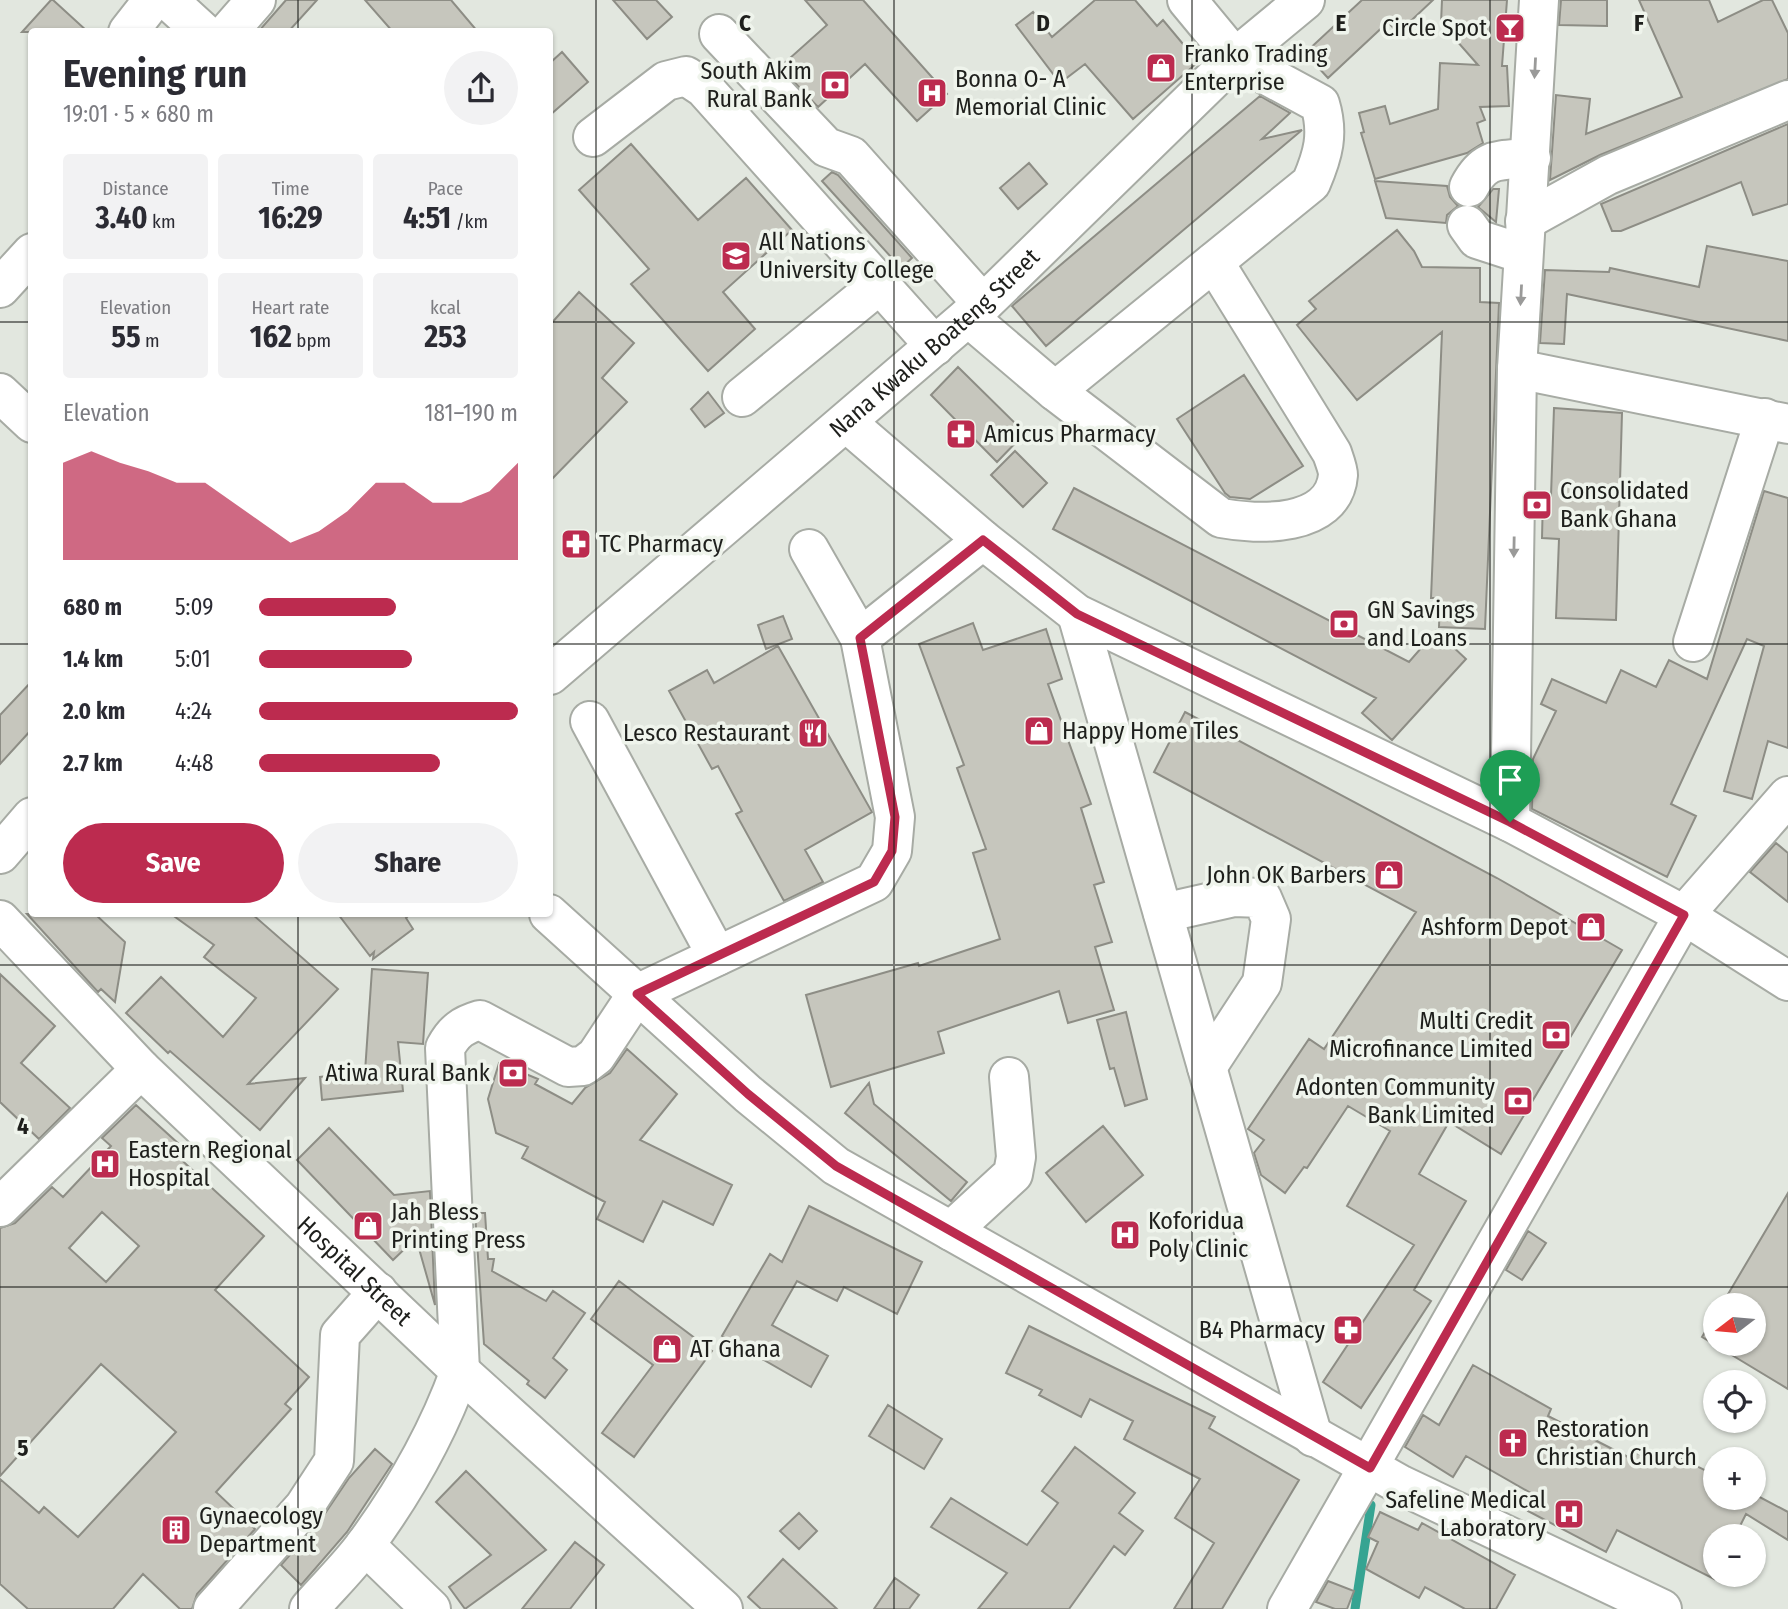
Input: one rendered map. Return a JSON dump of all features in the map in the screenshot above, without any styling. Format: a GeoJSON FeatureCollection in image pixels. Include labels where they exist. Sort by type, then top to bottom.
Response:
{"type":"FeatureCollection","features":[{"type":"Feature","properties":{"kind":"street"},"geometry":{"type":"LineString","coordinates":[[131,28],[153,0]]}},
{"type":"Feature","properties":{"kind":"street"},"geometry":{"type":"LineString","coordinates":[[168,0],[199,28]]}},
{"type":"Feature","properties":{"kind":"street"},"geometry":{"type":"LineString","coordinates":[[232,28],[256,0]]}},
{"type":"Feature","properties":{"kind":"street"},"geometry":{"type":"LineString","coordinates":[[1055,391],[1311,183],[1324,151],[1326,123],[1320,104],[1235,58],[1187,0]]}},
{"type":"Feature","properties":{"kind":"street","name":"Nana Kwaku Boateng Street"},"geometry":{"type":"LineString","coordinates":[[553,672],[935,346],[1235,58],[1306,0]]}},
{"type":"Feature","properties":{"kind":"street"},"geometry":{"type":"LineString","coordinates":[[1510,822],[1517,369],[1539,0]]}},
{"type":"Feature","properties":{"kind":"street"},"geometry":{"type":"LineString","coordinates":[[719,34],[826,147],[851,156],[975,310],[1055,391],[1221,518],[1252,524],[1289,519],[1314,512],[1331,495],[1338,474],[1332,453],[1214,262]]}},
{"type":"Feature","properties":{"kind":"street"},"geometry":{"type":"LineString","coordinates":[[593,136],[666,81],[686,76],[704,88],[935,346]]}},
{"type":"Feature","properties":{"kind":"street"},"geometry":{"type":"LineString","coordinates":[[1467,225],[1477,239],[1524,237],[1608,175],[1788,100]]}},
{"type":"Feature","properties":{"kind":"street"},"geometry":{"type":"LineString","coordinates":[[1469,187],[1479,168],[1492,161],[1531,158]]}},
{"type":"Feature","properties":{"kind":"street"},"geometry":{"type":"LineString","coordinates":[[0,288],[28,257]]}},
{"type":"Feature","properties":{"kind":"street"},"geometry":{"type":"LineString","coordinates":[[742,397],[880,284]]}},
{"type":"Feature","properties":{"kind":"street"},"geometry":{"type":"LineString","coordinates":[[1517,369],[1777,421],[1693,642]]}},
{"type":"Feature","properties":{"kind":"street"},"geometry":{"type":"LineString","coordinates":[[0,393],[28,419]]}},
{"type":"Feature","properties":{"kind":"street"},"geometry":{"type":"LineString","coordinates":[[846,424],[983,540],[1077,614],[1510,822],[1684,915],[1788,981]]}},
{"type":"Feature","properties":{"kind":"street"},"geometry":{"type":"LineString","coordinates":[[860,638],[983,540]]}},
{"type":"Feature","properties":{"kind":"street"},"geometry":{"type":"LineString","coordinates":[[309,1609],[365,1545],[425,1449],[448,1405],[460,1371],[445,1048],[452,1035],[464,1024],[480,1020],[568,1067],[583,1066],[596,1056],[637,994],[874,882],[892,851],[895,817],[860,638],[808,549]]}},
{"type":"Feature","properties":{"kind":"street"},"geometry":{"type":"LineString","coordinates":[[1077,614],[1313,1437]]}},
{"type":"Feature","properties":{"kind":"street"},"geometry":{"type":"LineString","coordinates":[[590,721],[717,956]]}},
{"type":"Feature","properties":{"kind":"street"},"geometry":{"type":"LineString","coordinates":[[1287,1609],[1684,915],[1788,796]]}},
{"type":"Feature","properties":{"kind":"street"},"geometry":{"type":"LineString","coordinates":[[0,854],[28,822]]}},
{"type":"Feature","properties":{"kind":"street"},"geometry":{"type":"LineString","coordinates":[[1163,913],[1234,897],[1262,898],[1271,919],[1262,984],[1207,1067]]}},
{"type":"Feature","properties":{"kind":"street"},"geometry":{"type":"LineString","coordinates":[[552,917],[748,1094],[836,1166],[1370,1468],[1662,1609]]}},
{"type":"Feature","properties":{"kind":"street","name":"Hospital Street"},"geometry":{"type":"LineString","coordinates":[[0,920],[141,1069],[460,1371],[723,1609]]}},
{"type":"Feature","properties":{"kind":"street"},"geometry":{"type":"LineString","coordinates":[[1,1205],[141,1069]]}},
{"type":"Feature","properties":{"kind":"street"},"geometry":{"type":"LineString","coordinates":[[951,1231],[1013,1174],[1016,1157],[1009,1077]]}},
{"type":"Feature","properties":{"kind":"street"},"geometry":{"type":"LineString","coordinates":[[213,1609],[304,1507],[334,1461],[340,1335],[379,1292]]}},
{"type":"Feature","properties":{"kind":"street"},"geometry":{"type":"LineString","coordinates":[[365,1545],[432,1609]]}},
{"type":"Feature","properties":{"kind":"building"},"geometry":{"type":"Polygon","coordinates":[[[51,0],[84,28],[28,28],[28,32],[22,32],[51,0]]]}},
{"type":"Feature","properties":{"kind":"building"},"geometry":{"type":"Polygon","coordinates":[[[286,0],[317,0],[292,28],[262,28],[286,0]]]}},
{"type":"Feature","properties":{"kind":"building"},"geometry":{"type":"Polygon","coordinates":[[[365,0],[451,0],[475,28],[390,28],[365,0]]]}},
{"type":"Feature","properties":{"kind":"building"},"geometry":{"type":"Polygon","coordinates":[[[613,0],[656,0],[672,17],[647,39],[613,0]]]}},
{"type":"Feature","properties":{"kind":"building"},"geometry":{"type":"Polygon","coordinates":[[[805,0],[863,0],[947,94],[917,121],[865,64],[818,107],[780,67],[827,25],[805,0]]]}},
{"type":"Feature","properties":{"kind":"building"},"geometry":{"type":"Polygon","coordinates":[[[1095,0],[1135,0],[1157,26],[1163,20],[1198,62],[1133,119],[1085,64],[1060,83],[1016,25],[1033,12],[1052,37],[1095,0]]]}},
{"type":"Feature","properties":{"kind":"building"},"geometry":{"type":"Polygon","coordinates":[[[1362,0],[1433,0],[1398,33],[1388,22],[1328,78],[1305,53],[1362,0]]]}},
{"type":"Feature","properties":{"kind":"building"},"geometry":{"type":"Polygon","coordinates":[[[1442,0],[1507,0],[1502,66],[1507,66],[1509,106],[1480,107],[1485,120],[1477,123],[1483,143],[1467,153],[1375,179],[1361,133],[1364,132],[1359,113],[1385,106],[1390,124],[1438,109],[1440,63],[1478,65],[1441,23],[1442,0]]]}},
{"type":"Feature","properties":{"kind":"building"},"geometry":{"type":"Polygon","coordinates":[[[1561,0],[1607,0],[1607,26],[1559,25],[1561,0]]]}},
{"type":"Feature","properties":{"kind":"building"},"geometry":{"type":"Polygon","coordinates":[[[1639,0],[1709,0],[1718,22],[1763,0],[1772,0],[1788,33],[1788,79],[1600,155],[1550,180],[1556,95],[1590,99],[1586,134],[1682,97],[1639,0]]]}},
{"type":"Feature","properties":{"kind":"building"},"geometry":{"type":"Polygon","coordinates":[[[562,52],[588,82],[553,112],[553,60],[562,52]]]}},
{"type":"Feature","properties":{"kind":"building"},"geometry":{"type":"Polygon","coordinates":[[[1260,96],[1290,113],[1262,139],[1302,130],[1046,346],[1012,306],[1260,96]]]}},
{"type":"Feature","properties":{"kind":"building"},"geometry":{"type":"Polygon","coordinates":[[[1788,124],[1788,204],[1753,215],[1741,182],[1621,231],[1612,231],[1601,204],[1788,124]]]}},
{"type":"Feature","properties":{"kind":"building"},"geometry":{"type":"Polygon","coordinates":[[[631,144],[698,220],[746,178],[792,230],[723,292],[755,329],[708,371],[631,284],[649,269],[579,190],[631,144]]]}},
{"type":"Feature","properties":{"kind":"building"},"geometry":{"type":"Polygon","coordinates":[[[1029,163],[1047,184],[1018,209],[1000,188],[1029,163]]]}},
{"type":"Feature","properties":{"kind":"building"},"geometry":{"type":"Polygon","coordinates":[[[832,172],[838,175],[912,258],[901,268],[822,181],[832,172]]]}},
{"type":"Feature","properties":{"kind":"building"},"geometry":{"type":"Polygon","coordinates":[[[1375,181],[1447,186],[1450,197],[1458,206],[1447,215],[1446,223],[1386,218],[1375,181]]]}},
{"type":"Feature","properties":{"kind":"building"},"geometry":{"type":"Polygon","coordinates":[[[1493,189],[1499,189],[1496,222],[1478,207],[1493,189]]]}},
{"type":"Feature","properties":{"kind":"building"},"geometry":{"type":"Polygon","coordinates":[[[1397,230],[1414,251],[1422,267],[1480,268],[1480,302],[1499,303],[1485,629],[1439,627],[1440,598],[1431,598],[1442,332],[1357,400],[1297,325],[1316,309],[1309,301],[1397,230]]]}},
{"type":"Feature","properties":{"kind":"building"},"geometry":{"type":"Polygon","coordinates":[[[1707,246],[1788,261],[1788,341],[1567,294],[1564,344],[1540,343],[1545,270],[1609,272],[1610,268],[1699,287],[1707,246]]]}},
{"type":"Feature","properties":{"kind":"building"},"geometry":{"type":"Polygon","coordinates":[[[579,292],[634,343],[602,378],[627,402],[553,478],[553,322],[579,292]]]}},
{"type":"Feature","properties":{"kind":"building"},"geometry":{"type":"Polygon","coordinates":[[[958,367],[1025,433],[997,462],[931,395],[958,367]]]}},
{"type":"Feature","properties":{"kind":"building"},"geometry":{"type":"Polygon","coordinates":[[[1244,375],[1303,466],[1250,499],[1230,497],[1225,493],[1177,419],[1244,375]]]}},
{"type":"Feature","properties":{"kind":"building"},"geometry":{"type":"Polygon","coordinates":[[[708,392],[724,413],[705,427],[691,409],[708,392]]]}},
{"type":"Feature","properties":{"kind":"building"},"geometry":{"type":"Polygon","coordinates":[[[1554,408],[1622,413],[1616,620],[1556,618],[1559,539],[1542,538],[1543,496],[1551,496],[1554,408]]]}},
{"type":"Feature","properties":{"kind":"building"},"geometry":{"type":"Polygon","coordinates":[[[1015,451],[1047,483],[1023,507],[991,475],[1015,451]]]}},
{"type":"Feature","properties":{"kind":"building"},"geometry":{"type":"Polygon","coordinates":[[[1074,488],[1409,662],[1436,631],[1466,659],[1392,740],[1362,713],[1376,698],[1053,529],[1074,488]]]}},
{"type":"Feature","properties":{"kind":"building"},"geometry":{"type":"Polygon","coordinates":[[[1764,491],[1788,498],[1788,748],[1768,741],[1752,799],[1724,791],[1764,646],[1747,639],[1671,804],[1696,816],[1667,877],[1532,809],[1533,759],[1556,711],[1541,704],[1552,679],[1606,703],[1621,670],[1656,687],[1669,660],[1707,679],[1764,491]]]}},
{"type":"Feature","properties":{"kind":"building"},"geometry":{"type":"Polygon","coordinates":[[[783,616],[792,639],[766,649],[758,625],[783,616]]]}},
{"type":"Feature","properties":{"kind":"building"},"geometry":{"type":"Polygon","coordinates":[[[973,623],[983,650],[1046,629],[1062,679],[1048,684],[1091,804],[1081,808],[1104,882],[1094,885],[1112,942],[1095,947],[1114,1010],[1068,1023],[1059,991],[938,1032],[944,1053],[831,1087],[806,995],[918,963],[919,966],[1000,939],[973,853],[986,849],[957,768],[964,765],[919,644],[973,623]]]}},
{"type":"Feature","properties":{"kind":"building"},"geometry":{"type":"Polygon","coordinates":[[[778,646],[872,812],[805,850],[823,882],[784,901],[736,814],[742,811],[718,766],[712,769],[669,691],[707,670],[714,683],[778,646]]]}},
{"type":"Feature","properties":{"kind":"building"},"geometry":{"type":"Polygon","coordinates":[[[28,685],[28,733],[0,764],[0,715],[28,685]]]}},
{"type":"Feature","properties":{"kind":"building"},"geometry":{"type":"Polygon","coordinates":[[[1185,712],[1497,878],[1622,950],[1501,1154],[1449,1122],[1419,1174],[1466,1201],[1414,1290],[1431,1301],[1361,1408],[1323,1382],[1414,1245],[1347,1206],[1390,1131],[1348,1106],[1307,1168],[1304,1167],[1285,1193],[1261,1175],[1254,1153],[1264,1140],[1248,1129],[1309,1039],[1324,1049],[1416,912],[1154,772],[1185,712]]]}},
{"type":"Feature","properties":{"kind":"building"},"geometry":{"type":"Polygon","coordinates":[[[1776,843],[1788,853],[1788,902],[1750,872],[1776,843]]]}},
{"type":"Feature","properties":{"kind":"building"},"geometry":{"type":"Polygon","coordinates":[[[30,917],[98,917],[125,942],[115,1002],[101,989],[98,992],[30,917]]]}},
{"type":"Feature","properties":{"kind":"building"},"geometry":{"type":"Polygon","coordinates":[[[175,917],[255,917],[338,989],[248,1084],[305,1078],[260,1130],[170,1051],[168,1053],[126,1013],[161,977],[223,1037],[256,998],[204,957],[214,945],[175,917]]]}},
{"type":"Feature","properties":{"kind":"building"},"geometry":{"type":"Polygon","coordinates":[[[340,917],[407,917],[413,929],[373,959],[374,952],[370,956],[340,917]]]}},
{"type":"Feature","properties":{"kind":"building"},"geometry":{"type":"Polygon","coordinates":[[[372,969],[428,973],[423,1044],[398,1042],[403,1091],[322,1100],[320,1077],[365,1072],[372,969]]]}},
{"type":"Feature","properties":{"kind":"building"},"geometry":{"type":"Polygon","coordinates":[[[0,974],[55,1026],[21,1063],[70,1108],[39,1139],[0,1102],[0,974]]]}},
{"type":"Feature","properties":{"kind":"building"},"geometry":{"type":"Polygon","coordinates":[[[1126,1012],[1147,1099],[1125,1106],[1114,1068],[1110,1069],[1097,1020],[1126,1012]]]}},
{"type":"Feature","properties":{"kind":"building"},"geometry":{"type":"Polygon","coordinates":[[[627,1049],[677,1094],[640,1140],[732,1185],[713,1225],[663,1201],[643,1242],[597,1219],[605,1202],[522,1158],[528,1147],[496,1133],[488,1099],[499,1063],[538,1079],[535,1084],[572,1104],[585,1088],[610,1073],[627,1049]]]}},
{"type":"Feature","properties":{"kind":"building"},"geometry":{"type":"Polygon","coordinates":[[[869,1083],[874,1104],[967,1182],[951,1201],[845,1113],[869,1083]]]}},
{"type":"Feature","properties":{"kind":"building"},"geometry":{"type":"Polygon","coordinates":[[[136,1105],[181,1146],[175,1154],[264,1236],[215,1290],[309,1377],[285,1404],[291,1409],[216,1492],[255,1529],[197,1594],[192,1609],[180,1609],[143,1574],[113,1609],[28,1609],[0,1584],[0,1479],[39,1513],[44,1507],[78,1537],[176,1432],[101,1364],[0,1476],[0,1228],[15,1223],[52,1187],[63,1197],[111,1146],[102,1138],[136,1105]],[[102,1212],[69,1248],[106,1282],[139,1246],[102,1212]]]}},
{"type":"Feature","properties":{"kind":"building"},"geometry":{"type":"Polygon","coordinates":[[[1103,1126],[1143,1175],[1086,1222],[1046,1173],[1103,1126]]]}},
{"type":"Feature","properties":{"kind":"building"},"geometry":{"type":"Polygon","coordinates":[[[329,1128],[394,1195],[430,1191],[435,1305],[416,1238],[393,1260],[297,1160],[329,1128]]]}},
{"type":"Feature","properties":{"kind":"building"},"geometry":{"type":"Polygon","coordinates":[[[1788,1193],[1788,1389],[1766,1376],[1766,1370],[1757,1370],[1733,1356],[1766,1356],[1766,1293],[1729,1293],[1788,1193]]]}},
{"type":"Feature","properties":{"kind":"building"},"geometry":{"type":"Polygon","coordinates":[[[809,1206],[922,1262],[897,1314],[844,1287],[837,1301],[797,1281],[772,1325],[828,1356],[811,1387],[722,1336],[770,1254],[782,1262],[809,1206]]]}},
{"type":"Feature","properties":{"kind":"building"},"geometry":{"type":"Polygon","coordinates":[[[475,1213],[485,1213],[488,1259],[494,1259],[492,1271],[546,1301],[553,1291],[585,1313],[553,1358],[567,1370],[545,1398],[527,1384],[529,1381],[484,1344],[475,1213]]]}},
{"type":"Feature","properties":{"kind":"building"},"geometry":{"type":"Polygon","coordinates":[[[1528,1231],[1546,1243],[1522,1280],[1506,1270],[1528,1231]]]}},
{"type":"Feature","properties":{"kind":"building"},"geometry":{"type":"Polygon","coordinates":[[[619,1281],[712,1351],[634,1457],[602,1433],[653,1365],[591,1319],[619,1281]]]}},
{"type":"Feature","properties":{"kind":"building"},"geometry":{"type":"Polygon","coordinates":[[[1029,1326],[1215,1417],[1209,1428],[1299,1480],[1222,1609],[1174,1609],[1214,1543],[1175,1518],[1200,1479],[1124,1439],[1133,1421],[1090,1399],[1081,1417],[1039,1395],[1042,1390],[1006,1373],[1029,1326]]]}},
{"type":"Feature","properties":{"kind":"building"},"geometry":{"type":"Polygon","coordinates":[[[1473,1365],[1551,1409],[1548,1416],[1628,1457],[1631,1450],[1664,1466],[1670,1453],[1703,1469],[1703,1510],[1766,1510],[1766,1500],[1788,1512],[1788,1540],[1746,1514],[1741,1524],[1703,1524],[1703,1573],[1617,1530],[1606,1552],[1528,1511],[1536,1496],[1466,1456],[1453,1477],[1405,1447],[1423,1415],[1439,1425],[1473,1365]]]}},
{"type":"Feature","properties":{"kind":"building"},"geometry":{"type":"Polygon","coordinates":[[[888,1405],[942,1439],[924,1469],[869,1436],[888,1405]]]}},
{"type":"Feature","properties":{"kind":"building"},"geometry":{"type":"Polygon","coordinates":[[[1075,1447],[1135,1493],[1119,1513],[1143,1531],[1125,1555],[1114,1546],[1069,1609],[978,1609],[1007,1573],[931,1527],[951,1498],[1027,1545],[1058,1503],[1042,1491],[1075,1447]]]}},
{"type":"Feature","properties":{"kind":"building"},"geometry":{"type":"Polygon","coordinates":[[[375,1449],[392,1464],[347,1532],[301,1585],[281,1565],[320,1521],[349,1478],[375,1449]]]}},
{"type":"Feature","properties":{"kind":"building"},"geometry":{"type":"Polygon","coordinates":[[[466,1471],[546,1550],[465,1609],[449,1587],[491,1555],[436,1502],[466,1471]]]}},
{"type":"Feature","properties":{"kind":"building"},"geometry":{"type":"Polygon","coordinates":[[[1380,1512],[1418,1530],[1422,1523],[1515,1575],[1496,1609],[1465,1609],[1425,1587],[1419,1598],[1366,1569],[1378,1542],[1368,1537],[1380,1512]]]}},
{"type":"Feature","properties":{"kind":"building"},"geometry":{"type":"Polygon","coordinates":[[[799,1513],[817,1531],[799,1549],[780,1531],[799,1513]]]}},
{"type":"Feature","properties":{"kind":"building"},"geometry":{"type":"Polygon","coordinates":[[[575,1542],[604,1565],[570,1609],[522,1609],[575,1542]]]}},
{"type":"Feature","properties":{"kind":"building"},"geometry":{"type":"Polygon","coordinates":[[[783,1559],[837,1609],[761,1609],[748,1597],[783,1559]]]}},
{"type":"Feature","properties":{"kind":"building"},"geometry":{"type":"Polygon","coordinates":[[[895,1578],[919,1595],[909,1609],[874,1609],[895,1578]]]}},
{"type":"Feature","properties":{"kind":"building"},"geometry":{"type":"Polygon","coordinates":[[[1328,1581],[1354,1591],[1347,1609],[1335,1609],[1316,1602],[1328,1581]]]}},
{"type":"Feature","properties":{"kind":"waterway"},"geometry":{"type":"LineString","coordinates":[[1355,1609],[1371,1505]]}},
{"type":"Feature","properties":{"kind":"place","name":"Circle Spot"},"geometry":{"type":"Point","coordinates":[1510,28]}},
{"type":"Feature","properties":{"kind":"place","name":"Franko Trading Enterprise"},"geometry":{"type":"Point","coordinates":[1161,68]}},
{"type":"Feature","properties":{"kind":"place","name":"South Akim Rural Bank"},"geometry":{"type":"Point","coordinates":[835,85]}},
{"type":"Feature","properties":{"kind":"place","name":"Bonna O- A Memorial Clinic"},"geometry":{"type":"Point","coordinates":[932,93]}},
{"type":"Feature","properties":{"kind":"place","name":"All Nations University College"},"geometry":{"type":"Point","coordinates":[736,256]}},
{"type":"Feature","properties":{"kind":"place","name":"Amicus Pharmacy"},"geometry":{"type":"Point","coordinates":[961,434]}},
{"type":"Feature","properties":{"kind":"place","name":"Consolidated Bank Ghana"},"geometry":{"type":"Point","coordinates":[1537,505]}},
{"type":"Feature","properties":{"kind":"place","name":"TC Pharmacy"},"geometry":{"type":"Point","coordinates":[576,544]}},
{"type":"Feature","properties":{"kind":"place","name":"GN Savings and Loans"},"geometry":{"type":"Point","coordinates":[1344,624]}},
{"type":"Feature","properties":{"kind":"place","name":"Happy Home Tiles"},"geometry":{"type":"Point","coordinates":[1039,731]}},
{"type":"Feature","properties":{"kind":"place","name":"Lesco Restaurant"},"geometry":{"type":"Point","coordinates":[813,733]}},
{"type":"Feature","properties":{"kind":"place","name":"John OK Barbers"},"geometry":{"type":"Point","coordinates":[1389,875]}},
{"type":"Feature","properties":{"kind":"place","name":"Ashform Depot"},"geometry":{"type":"Point","coordinates":[1591,927]}},
{"type":"Feature","properties":{"kind":"place","name":"Multi Credit Microfinance Limited"},"geometry":{"type":"Point","coordinates":[1556,1035]}},
{"type":"Feature","properties":{"kind":"place","name":"Atiwa Rural Bank"},"geometry":{"type":"Point","coordinates":[513,1073]}},
{"type":"Feature","properties":{"kind":"place","name":"Adonten Community Bank Limited"},"geometry":{"type":"Point","coordinates":[1518,1101]}},
{"type":"Feature","properties":{"kind":"place","name":"Eastern Regional Hospital"},"geometry":{"type":"Point","coordinates":[105,1164]}},
{"type":"Feature","properties":{"kind":"place","name":"Jah Bless Printing Press"},"geometry":{"type":"Point","coordinates":[368,1226]}},
{"type":"Feature","properties":{"kind":"place","name":"Koforidua Poly Clinic"},"geometry":{"type":"Point","coordinates":[1125,1235]}},
{"type":"Feature","properties":{"kind":"place","name":"B4 Pharmacy"},"geometry":{"type":"Point","coordinates":[1348,1330]}},
{"type":"Feature","properties":{"kind":"place","name":"AT Ghana"},"geometry":{"type":"Point","coordinates":[667,1349]}},
{"type":"Feature","properties":{"kind":"place","name":"Restoration Christian Church"},"geometry":{"type":"Point","coordinates":[1513,1443]}},
{"type":"Feature","properties":{"kind":"place","name":"Safeline Medical Laboratory"},"geometry":{"type":"Point","coordinates":[1569,1514]}},
{"type":"Feature","properties":{"kind":"place","name":"Gynaecology Department"},"geometry":{"type":"Point","coordinates":[176,1530]}},
{"type":"Feature","properties":{"kind":"route"},"geometry":{"type":"LineString","coordinates":[[983,540],[1077,614],[1510,822],[1684,915],[1370,1468],[836,1166],[748,1094],[637,994],[874,882],[892,851],[895,817],[860,638],[983,540]]}}]}
